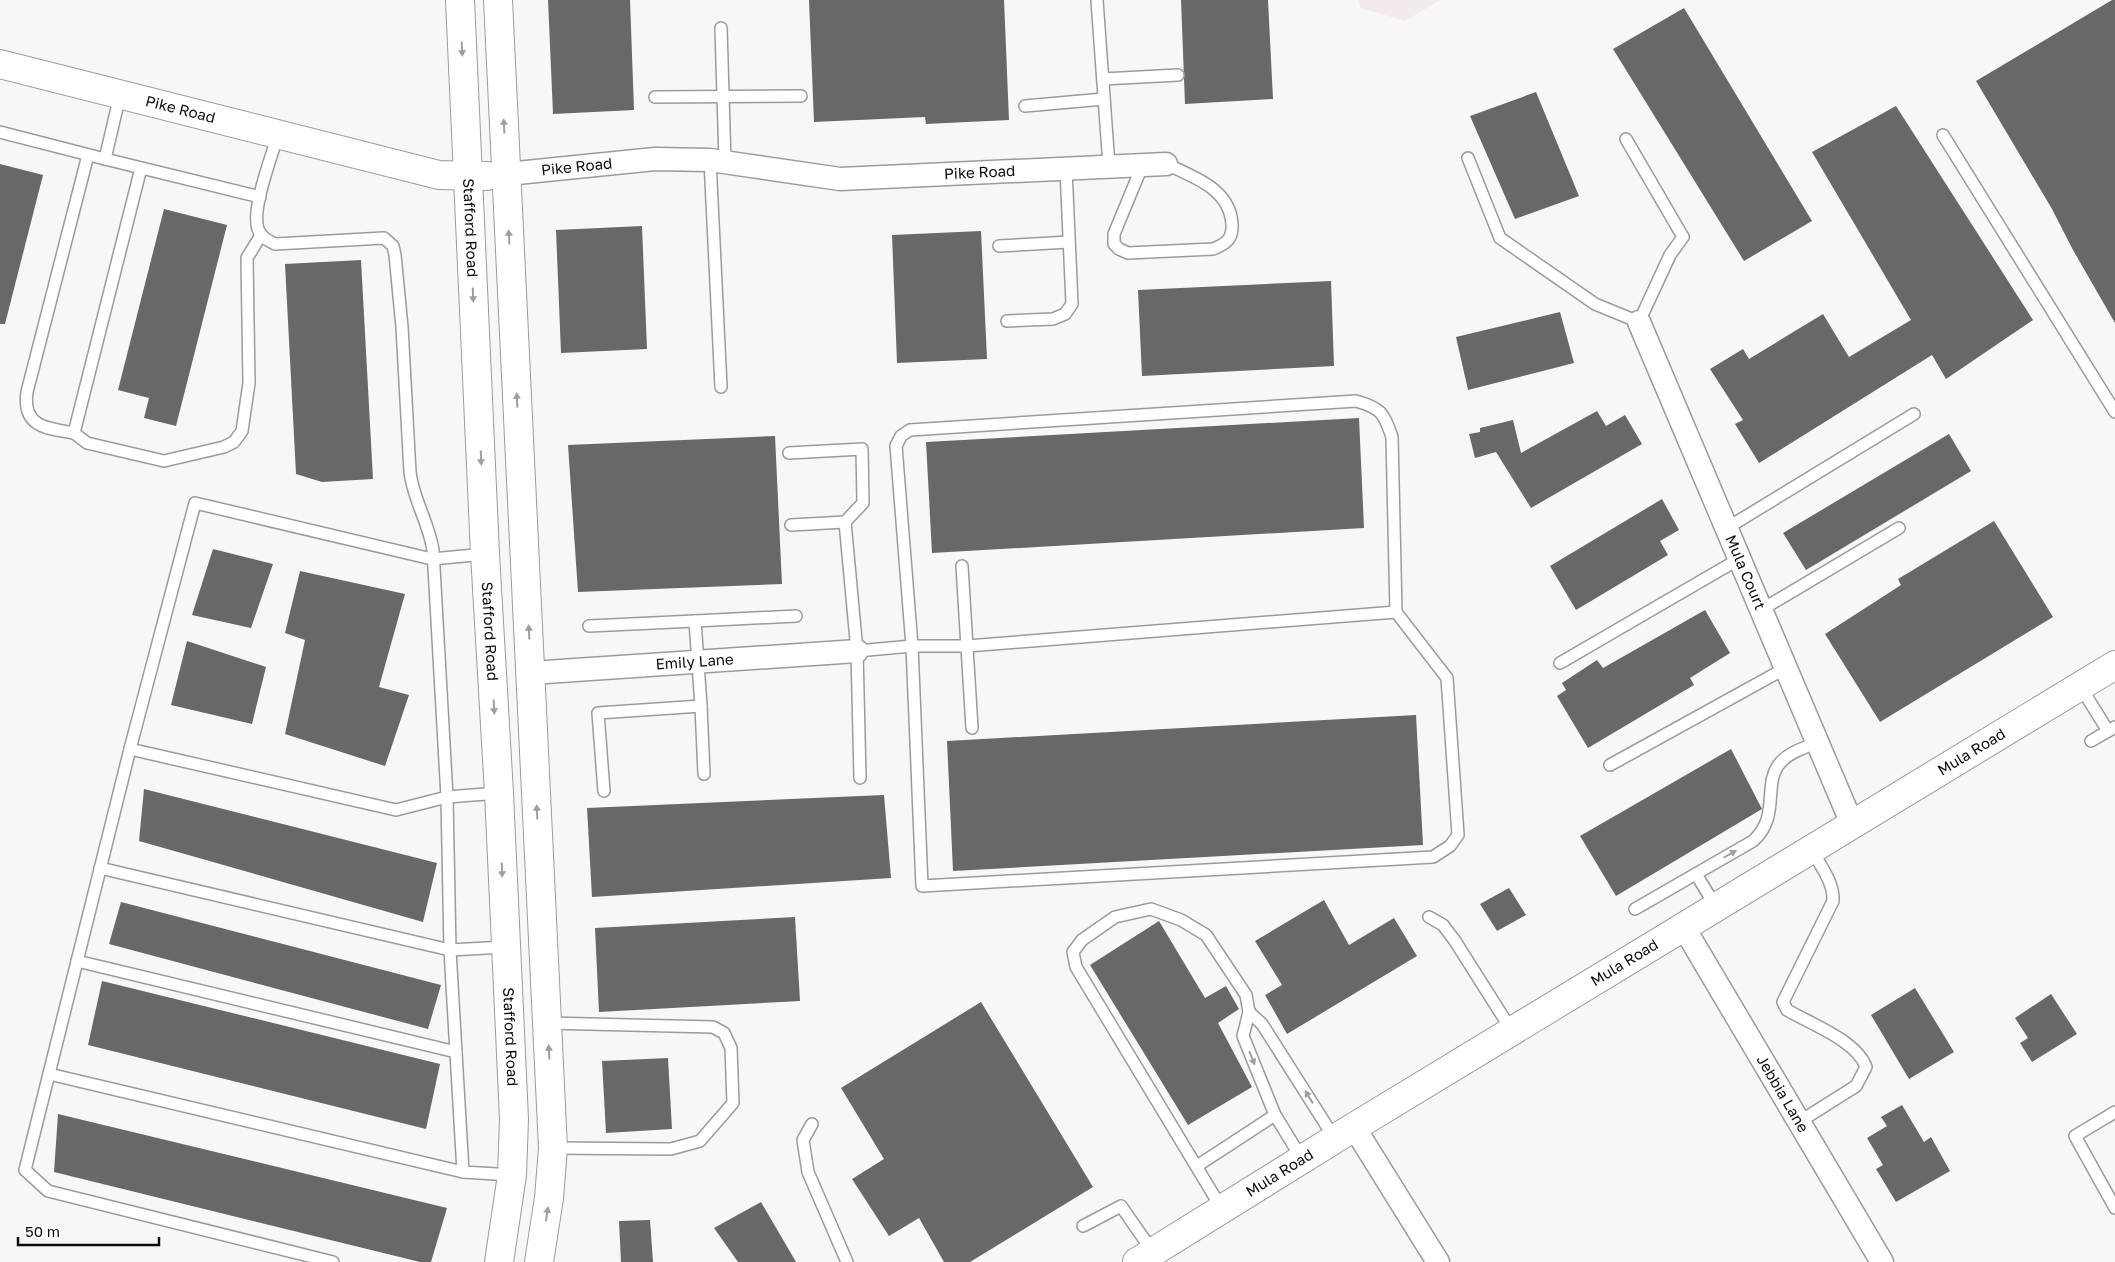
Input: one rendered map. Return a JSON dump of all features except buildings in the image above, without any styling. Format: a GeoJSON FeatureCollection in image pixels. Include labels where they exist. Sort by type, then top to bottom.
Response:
{"type":"FeatureCollection","features":[{"type":"Feature","properties":{"kind":"main road","name":"Stafford Road"},"geometry":{"type":"LineString","coordinates":[[460,0],[485,554],[499,793],[514,1119],[512,1175],[499,1262]]}},
{"type":"Feature","properties":{"kind":"main road"},"geometry":{"type":"LineString","coordinates":[[498,0],[553,1148],[549,1198],[539,1262]]}},
{"type":"Feature","properties":{"kind":"main road","name":"Pike Road"},"geometry":{"type":"LineString","coordinates":[[0,64],[439,175],[468,177],[507,174]]}},
{"type":"Feature","properties":{"kind":"main road"},"geometry":{"type":"LineString","coordinates":[[485,554],[525,554]]}},
{"type":"Feature","properties":{"kind":"main road","name":"Mula Road"},"geometry":{"type":"LineString","coordinates":[[1145,1257],[1683,926],[2115,665]]}},
{"type":"Feature","properties":{"kind":"main road"},"geometry":{"type":"LineString","coordinates":[[505,947],[544,948]]}},
{"type":"Feature","properties":{"kind":"street","name":"Pike Road"},"geometry":{"type":"LineString","coordinates":[[507,174],[655,159],[718,161],[840,179],[1166,164]]}},
{"type":"Feature","properties":{"kind":"street","name":"Mula Court"},"geometry":{"type":"LineString","coordinates":[[1639,322],[1852,824]]}},
{"type":"Feature","properties":{"kind":"street","name":"Emily Lane"},"geometry":{"type":"LineString","coordinates":[[531,674],[857,652]]}},
{"type":"Feature","properties":{"kind":"street","name":"Jebbia Lane"},"geometry":{"type":"LineString","coordinates":[[1683,926],[1882,1262]]}},
{"type":"Feature","properties":{"kind":"street"},"geometry":{"type":"LineString","coordinates":[[1344,1133],[1438,1262]]}},
{"type":"Feature","properties":{"kind":"lane"},"geometry":{"type":"LineString","coordinates":[[1096,0],[1109,166]]}},
{"type":"Feature","properties":{"kind":"lane"},"geometry":{"type":"LineString","coordinates":[[721,28],[723,97],[718,161],[721,388]]}},
{"type":"Feature","properties":{"kind":"lane"},"geometry":{"type":"LineString","coordinates":[[1103,79],[1178,75]]}},
{"type":"Feature","properties":{"kind":"lane"},"geometry":{"type":"LineString","coordinates":[[105,160],[120,95]]}},
{"type":"Feature","properties":{"kind":"lane"},"geometry":{"type":"LineString","coordinates":[[655,97],[801,96]]}},
{"type":"Feature","properties":{"kind":"lane"},"geometry":{"type":"LineString","coordinates":[[1024,106],[1104,99]]}},
{"type":"Feature","properties":{"kind":"lane"},"geometry":{"type":"LineString","coordinates":[[0,132],[105,160],[260,197]]}},
{"type":"Feature","properties":{"kind":"lane"},"geometry":{"type":"LineString","coordinates":[[278,134],[256,208],[256,219],[261,235],[275,244],[384,238],[392,246],[395,255],[402,327],[410,472],[414,494],[432,540],[447,796],[450,950],[463,1172]]}},
{"type":"Feature","properties":{"kind":"lane"},"geometry":{"type":"LineString","coordinates":[[1943,135],[2115,412]]}},
{"type":"Feature","properties":{"kind":"lane"},"geometry":{"type":"LineString","coordinates":[[1468,158],[1500,238],[1595,304],[1639,322],[1670,255],[1683,237],[1626,139]]}},
{"type":"Feature","properties":{"kind":"lane"},"geometry":{"type":"LineString","coordinates":[[88,155],[26,403],[30,417],[44,427],[74,433],[87,443],[164,460],[224,447],[234,442],[242,431],[249,383],[248,258],[261,235]]}},
{"type":"Feature","properties":{"kind":"lane"},"geometry":{"type":"LineString","coordinates":[[1143,164],[1114,234],[1114,244],[1119,249],[1128,253],[1137,253],[1213,249],[1225,245],[1232,234],[1232,218],[1227,203],[1208,184],[1166,164]]}},
{"type":"Feature","properties":{"kind":"lane"},"geometry":{"type":"LineString","coordinates":[[74,433],[141,168]]}},
{"type":"Feature","properties":{"kind":"lane"},"geometry":{"type":"LineString","coordinates":[[1007,321],[1053,319],[1065,314],[1072,304],[1066,169]]}},
{"type":"Feature","properties":{"kind":"lane"},"geometry":{"type":"LineString","coordinates":[[999,246],[1069,242]]}},
{"type":"Feature","properties":{"kind":"lane"},"geometry":{"type":"LineString","coordinates":[[1356,401],[1375,406],[1386,418],[1392,437],[1396,612],[1447,678],[1458,835],[1450,846],[1433,857],[922,886],[912,646],[896,446],[901,436],[910,430],[1356,401]]}},
{"type":"Feature","properties":{"kind":"lane"},"geometry":{"type":"LineString","coordinates":[[1727,528],[1914,414]]}},
{"type":"Feature","properties":{"kind":"lane"},"geometry":{"type":"LineString","coordinates":[[789,453],[862,449],[863,503],[845,522],[791,525]]}},
{"type":"Feature","properties":{"kind":"lane"},"geometry":{"type":"LineString","coordinates":[[333,1262],[48,1191],[25,1170],[130,749],[195,503],[432,559],[485,554]]}},
{"type":"Feature","properties":{"kind":"lane"},"geometry":{"type":"LineString","coordinates":[[845,522],[857,652],[860,778]]}},
{"type":"Feature","properties":{"kind":"lane"},"geometry":{"type":"LineString","coordinates":[[1761,610],[1899,528]]}},
{"type":"Feature","properties":{"kind":"lane"},"geometry":{"type":"LineString","coordinates":[[1560,663],[1740,559]]}},
{"type":"Feature","properties":{"kind":"lane"},"geometry":{"type":"LineString","coordinates":[[962,566],[972,728]]}},
{"type":"Feature","properties":{"kind":"lane"},"geometry":{"type":"LineString","coordinates":[[857,652],[912,646],[967,646],[1396,612]]}},
{"type":"Feature","properties":{"kind":"lane"},"geometry":{"type":"LineString","coordinates":[[589,626],[796,616]]}},
{"type":"Feature","properties":{"kind":"lane"},"geometry":{"type":"LineString","coordinates":[[695,621],[704,774]]}},
{"type":"Feature","properties":{"kind":"lane"},"geometry":{"type":"LineString","coordinates":[[1610,765],[1786,668]]}},
{"type":"Feature","properties":{"kind":"lane"},"geometry":{"type":"LineString","coordinates":[[2080,686],[2112,729],[2091,741]]}},
{"type":"Feature","properties":{"kind":"lane"},"geometry":{"type":"LineString","coordinates":[[604,791],[598,713],[701,706]]}},
{"type":"Feature","properties":{"kind":"lane"},"geometry":{"type":"LineString","coordinates":[[1635,909],[1753,841],[1763,832],[1770,808],[1774,774],[1779,764],[1787,756],[1817,742]]}},
{"type":"Feature","properties":{"kind":"lane"},"geometry":{"type":"LineString","coordinates":[[130,749],[396,810],[447,796],[499,793]]}},
{"type":"Feature","properties":{"kind":"lane"},"geometry":{"type":"LineString","coordinates":[[1799,1122],[1856,1086],[1866,1068],[1864,1059],[1850,1045],[1787,1010],[1782,1002],[1833,902],[1834,892],[1830,882],[1811,849]]}},
{"type":"Feature","properties":{"kind":"lane"},"geometry":{"type":"LineString","coordinates":[[100,868],[450,950],[505,947]]}},
{"type":"Feature","properties":{"kind":"lane"},"geometry":{"type":"LineString","coordinates":[[1696,874],[1716,907]]}},
{"type":"Feature","properties":{"kind":"lane"},"geometry":{"type":"LineString","coordinates":[[1222,1209],[1198,1166],[1076,967],[1073,952],[1082,940],[1115,917],[1152,909],[1181,920],[1206,935],[1246,995],[1249,1012],[1243,1036],[1275,1116],[1302,1159]]}},
{"type":"Feature","properties":{"kind":"lane"},"geometry":{"type":"LineString","coordinates":[[1428,917],[1443,925],[1455,940],[1512,1031]]}},
{"type":"Feature","properties":{"kind":"lane"},"geometry":{"type":"LineString","coordinates":[[77,961],[456,1052]]}},
{"type":"Feature","properties":{"kind":"lane"},"geometry":{"type":"LineString","coordinates":[[1249,1012],[1262,1024],[1344,1133]]}},
{"type":"Feature","properties":{"kind":"lane"},"geometry":{"type":"LineString","coordinates":[[548,1024],[713,1028],[724,1033],[731,1048],[733,1103],[700,1141],[671,1149],[553,1148]]}},
{"type":"Feature","properties":{"kind":"lane"},"geometry":{"type":"LineString","coordinates":[[49,1074],[463,1172],[512,1175]]}},
{"type":"Feature","properties":{"kind":"lane"},"geometry":{"type":"LineString","coordinates":[[2115,1112],[2075,1136],[2115,1208]]}},
{"type":"Feature","properties":{"kind":"lane"},"geometry":{"type":"LineString","coordinates":[[1198,1166],[1275,1116]]}},
{"type":"Feature","properties":{"kind":"lane"},"geometry":{"type":"LineString","coordinates":[[812,1124],[803,1140],[808,1172],[847,1262]]}},
{"type":"Feature","properties":{"kind":"lane"},"geometry":{"type":"LineString","coordinates":[[1083,1226],[1121,1206],[1145,1257]]}},
{"type":"Feature","properties":{"kind":"shaded area"},"geometry":{"type":"Polygon","coordinates":[[[1358,0],[1440,0],[1405,21],[1361,8],[1358,0]]]}}]}
